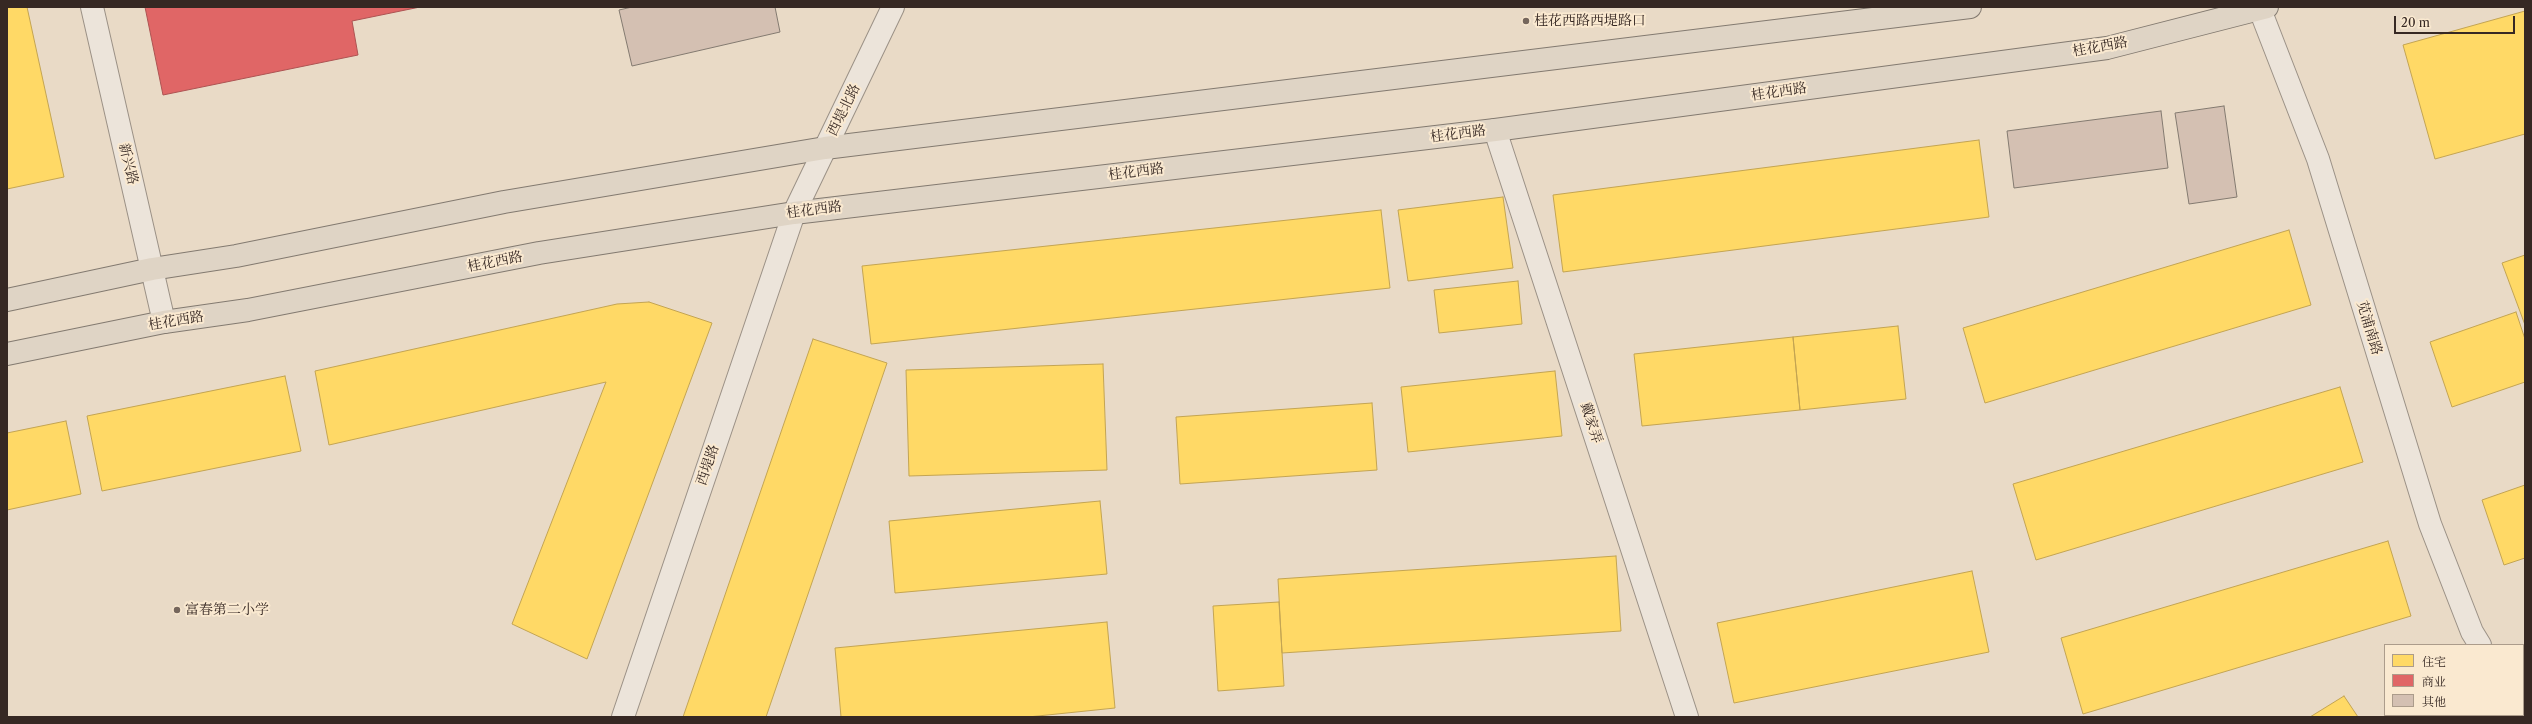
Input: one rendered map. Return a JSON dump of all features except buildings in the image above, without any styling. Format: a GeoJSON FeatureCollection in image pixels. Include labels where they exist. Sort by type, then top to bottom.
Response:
{"type":"FeatureCollection","features":[{"type":"Feature","properties":{"kind":"main road"},"geometry":{"type":"LineString","coordinates":[[7,300],[152,269],[236,256],[504,202],[825,148],[1970,7]]}},
{"type":"Feature","properties":{"kind":"main road","name":"桂花西路"},"geometry":{"type":"LineString","coordinates":[[7,354],[164,322],[248,310],[539,253],[794,212],[1495,130],[2107,48],[2262,8]]}},
{"type":"Feature","properties":{"kind":"street","name":"新兴路"},"geometry":{"type":"LineString","coordinates":[[92,7],[164,322]]}},
{"type":"Feature","properties":{"kind":"street","name":"西堤北路"},"geometry":{"type":"LineString","coordinates":[[794,212],[893,7]]}},
{"type":"Feature","properties":{"kind":"street","name":"苋浦南路"},"geometry":{"type":"LineString","coordinates":[[2262,8],[2318,159],[2430,524],[2472,632],[2479,644]]}},
{"type":"Feature","properties":{"kind":"street","name":"戴家弄"},"geometry":{"type":"LineString","coordinates":[[1495,130],[1687,717]]}},
{"type":"Feature","properties":{"kind":"street","name":"西堤路"},"geometry":{"type":"LineString","coordinates":[[623,717],[794,212]]}},
{"type":"Feature","properties":{"kind":"place","name":"桂花西路西堤路口"},"geometry":{"type":"Point","coordinates":[1526,21]}},
{"type":"Feature","properties":{"kind":"place","name":"富春第二小学"},"geometry":{"type":"Point","coordinates":[177,610]}}]}
